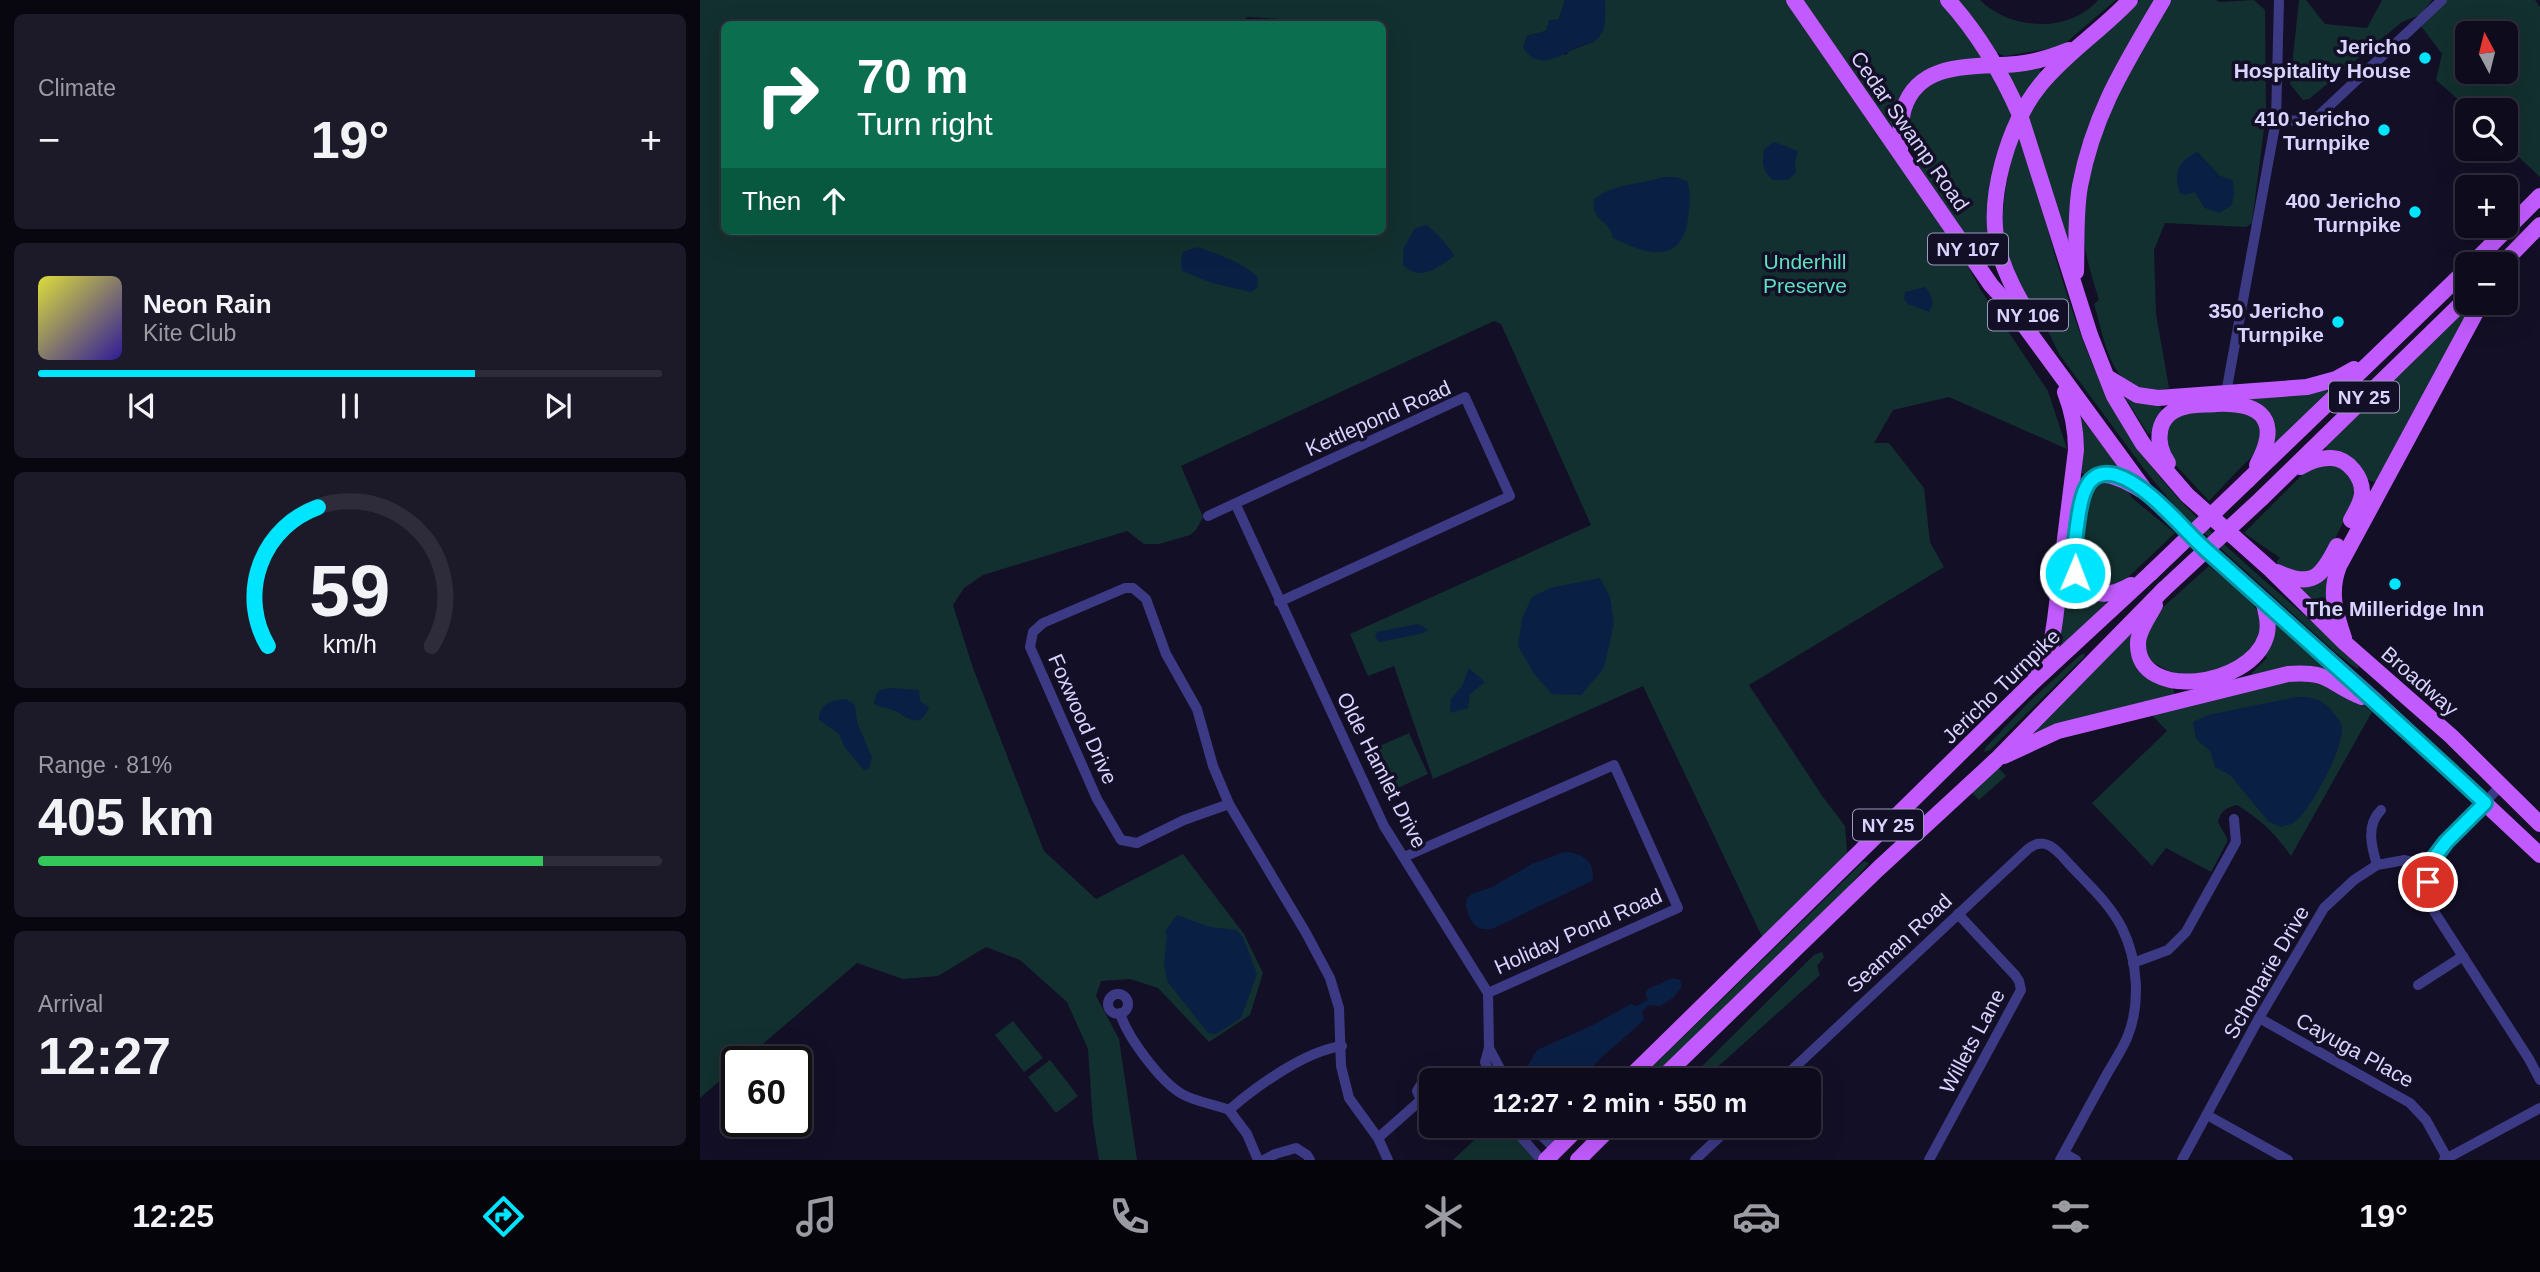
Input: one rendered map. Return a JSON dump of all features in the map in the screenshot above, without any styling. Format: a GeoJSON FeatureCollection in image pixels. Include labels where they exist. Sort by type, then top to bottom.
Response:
{"type":"FeatureCollection","features":[{"type":"Feature","properties":{"kind":"main road","name":"Cedar Swamp Road"},"geometry":{"type":"LineString","coordinates":[[1794,0],[1991,285],[2010,306],[2055,371],[2147,493],[2203,547]]}},
{"type":"Feature","properties":{"kind":"main road"},"geometry":{"type":"LineString","coordinates":[[1948,0],[1983,45],[2006,84],[2020,116],[2076,285]]}},
{"type":"Feature","properties":{"kind":"main road","name":"NY 106"},"geometry":{"type":"LineString","coordinates":[[2130,0],[2075,48],[2040,85],[2020,116],[2005,156],[1996,202],[1999,249],[2012,287],[2068,373],[2152,486],[2203,547],[2377,702],[2540,855]]}},
{"type":"Feature","properties":{"kind":"main road","name":"NY 106"},"geometry":{"type":"LineString","coordinates":[[2164,0],[2116,80],[2091,139],[2078,203],[2076,285],[2090,335],[2114,396],[2143,444],[2187,495]]}},
{"type":"Feature","properties":{"kind":"main road"},"geometry":{"type":"LineString","coordinates":[[1900,152],[1905,107],[1912,93],[1923,81],[1949,68],[2018,64],[2046,59],[2075,48]]}},
{"type":"Feature","properties":{"kind":"main road"},"geometry":{"type":"LineString","coordinates":[[2485,252],[2538,201]]}},
{"type":"Feature","properties":{"kind":"main road"},"geometry":{"type":"LineString","coordinates":[[2514,252],[2540,225]]}},
{"type":"Feature","properties":{"kind":"main road","name":"Jericho Turnpike"},"geometry":{"type":"LineString","coordinates":[[1639,1068],[2031,684],[2151,573],[2455,280]]}},
{"type":"Feature","properties":{"kind":"main road","name":"NY 25"},"geometry":{"type":"LineString","coordinates":[[1672,1068],[1932,818],[1996,760],[2163,590],[2262,498],[2455,310]]}},
{"type":"Feature","properties":{"kind":"main road"},"geometry":{"type":"LineString","coordinates":[[2346,643],[2334,609],[2332,589],[2339,566],[2475,315]]}},
{"type":"Feature","properties":{"kind":"main road"},"geometry":{"type":"LineString","coordinates":[[2107,377],[2137,395],[2158,398],[2308,387],[2336,379],[2377,355]]}},
{"type":"Feature","properties":{"kind":"main road"},"geometry":{"type":"LineString","coordinates":[[2031,684],[2050,646],[2076,450],[2069,403],[2055,371]]}},
{"type":"Feature","properties":{"kind":"main road"},"geometry":{"type":"LineString","coordinates":[[2187,495],[2158,445],[2164,421],[2174,411],[2183,407],[2239,403],[2257,411],[2265,421],[2269,437],[2267,447],[2248,480]]}},
{"type":"Feature","properties":{"kind":"main road"},"geometry":{"type":"LineString","coordinates":[[2270,569],[2288,577],[2305,580],[2317,576],[2329,562],[2361,498],[2358,476],[2351,467],[2335,458],[2317,459],[2288,472]]}},
{"type":"Feature","properties":{"kind":"main road"},"geometry":{"type":"LineString","coordinates":[[2147,493],[2116,475],[2097,477],[2088,483],[2081,498],[2073,563],[2075,573],[2084,586],[2094,593],[2117,593],[2151,573]]}},
{"type":"Feature","properties":{"kind":"main road","name":"Broadway"},"geometry":{"type":"LineString","coordinates":[[2187,495],[2501,785]]}},
{"type":"Feature","properties":{"kind":"main road"},"geometry":{"type":"LineString","coordinates":[[2163,590],[2139,636],[2138,650],[2143,662],[2154,673],[2178,681],[2194,682],[2219,678],[2250,660],[2265,640],[2268,621],[2263,600]]}},
{"type":"Feature","properties":{"kind":"main road"},"geometry":{"type":"LineString","coordinates":[[1996,760],[2058,731],[2288,674],[2325,675],[2358,695],[2377,702]]}},
{"type":"Feature","properties":{"kind":"main road","name":"NY 106"},"geometry":{"type":"LineString","coordinates":[[2501,785],[2540,824]]}},
{"type":"Feature","properties":{"kind":"main road"},"geometry":{"type":"LineString","coordinates":[[1915,799],[1932,818]]}},
{"type":"Feature","properties":{"kind":"main road"},"geometry":{"type":"LineString","coordinates":[[1551,1155],[1568,1138]]}},
{"type":"Feature","properties":{"kind":"main road"},"geometry":{"type":"LineString","coordinates":[[1578,1160],[1601,1138]]}},
{"type":"Feature","properties":{"kind":"street"},"geometry":{"type":"LineString","coordinates":[[2226,393],[2276,120],[2279,0]]}},
{"type":"Feature","properties":{"kind":"street"},"geometry":{"type":"LineString","coordinates":[[2276,120],[2313,121],[2442,0]]}},
{"type":"Feature","properties":{"kind":"street","name":"Kettlepond Road"},"geometry":{"type":"LineString","coordinates":[[1208,516],[1465,397],[1510,496],[1279,602]]}},
{"type":"Feature","properties":{"kind":"street","name":"Olde Hamlet Drive"},"geometry":{"type":"LineString","coordinates":[[1236,505],[1384,825],[1488,993]]}},
{"type":"Feature","properties":{"kind":"street","name":"Foxwood Drive"},"geometry":{"type":"LineString","coordinates":[[1229,804],[1184,820],[1137,843],[1121,840],[1097,799],[1030,647],[1030,639],[1037,626],[1117,589],[1133,588],[1146,599],[1166,654],[1197,709],[1213,766],[1229,804],[1330,978],[1339,1008],[1342,1046],[1340,1066],[1349,1098],[1378,1138],[1388,1160]]}},
{"type":"Feature","properties":{"kind":"street","name":"Holiday Pond Road"},"geometry":{"type":"LineString","coordinates":[[1404,857],[1614,765],[1678,908],[1488,993]]}},
{"type":"Feature","properties":{"kind":"street"},"geometry":{"type":"LineString","coordinates":[[2501,785],[2446,842],[2428,866],[2430,901],[2540,1080]]}},
{"type":"Feature","properties":{"kind":"street"},"geometry":{"type":"LineString","coordinates":[[2377,865],[2371,836],[2374,817],[2381,810]]}},
{"type":"Feature","properties":{"kind":"street"},"geometry":{"type":"LineString","coordinates":[[2076,1160],[2062,1156],[2127,1038],[2135,1008],[2133,963],[2168,950],[2186,932],[2235,842],[2237,834],[2234,819]]}},
{"type":"Feature","properties":{"kind":"street","name":"Seaman Road"},"geometry":{"type":"LineString","coordinates":[[1794,1068],[2034,844],[2047,844],[2057,850],[2110,909],[2122,928],[2133,963]]}},
{"type":"Feature","properties":{"kind":"street","name":"Schoharie Drive"},"geometry":{"type":"LineString","coordinates":[[2182,1160],[2259,1018],[2324,908],[2354,880],[2377,865],[2405,860],[2428,866]]}},
{"type":"Feature","properties":{"kind":"street","name":"Willets Lane"},"geometry":{"type":"LineString","coordinates":[[1928,1160],[2021,990],[2015,975],[1958,914]]}},
{"type":"Feature","properties":{"kind":"street"},"geometry":{"type":"LineString","coordinates":[[2418,985],[2463,956]]}},
{"type":"Feature","properties":{"kind":"street"},"geometry":{"type":"LineString","coordinates":[[1487,1068],[1485,1062],[1489,1048],[1488,993]]}},
{"type":"Feature","properties":{"kind":"street"},"geometry":{"type":"LineString","coordinates":[[1120,1013],[1125,1027],[1144,1058],[1182,1094],[1229,1110],[1247,1134],[1258,1160]]}},
{"type":"Feature","properties":{"kind":"street","name":"Cayuga Place"},"geometry":{"type":"LineString","coordinates":[[2259,1018],[2410,1102],[2426,1119],[2446,1159]]}},
{"type":"Feature","properties":{"kind":"street"},"geometry":{"type":"LineString","coordinates":[[1229,1110],[1293,1066],[1328,1048],[1342,1046]]}},
{"type":"Feature","properties":{"kind":"street"},"geometry":{"type":"LineString","coordinates":[[1489,1048],[1500,1068]]}},
{"type":"Feature","properties":{"kind":"street"},"geometry":{"type":"LineString","coordinates":[[1378,1138],[1419,1106]]}},
{"type":"Feature","properties":{"kind":"street"},"geometry":{"type":"LineString","coordinates":[[2446,1159],[2540,1108]]}},
{"type":"Feature","properties":{"kind":"street"},"geometry":{"type":"LineString","coordinates":[[2207,1115],[2288,1160]]}},
{"type":"Feature","properties":{"kind":"street"},"geometry":{"type":"LineString","coordinates":[[1522,1138],[1541,1160]]}},
{"type":"Feature","properties":{"kind":"street"},"geometry":{"type":"LineString","coordinates":[[1540,1138],[1551,1155]]}},
{"type":"Feature","properties":{"kind":"street"},"geometry":{"type":"LineString","coordinates":[[1695,1160],[1718,1138]]}},
{"type":"Feature","properties":{"kind":"street"},"geometry":{"type":"LineString","coordinates":[[1264,1160],[1296,1148],[1307,1154],[1310,1160]]}},
{"type":"Feature","properties":{"kind":"green space","name":"Underhill Preserve"},"geometry":{"type":"Polygon","coordinates":[[[700,0],[1565,0],[1559,19],[1546,31],[1527,36],[1566,55],[1569,51],[1593,42],[1605,17],[1605,0],[1787,0],[1962,254],[1980,289],[2048,391],[2067,449],[1949,397],[1893,410],[1874,443],[1889,443],[1924,488],[1930,542],[1944,567],[1749,685],[1845,826],[1848,864],[1766,945],[1643,686],[1433,779],[1394,666],[1368,676],[1350,634],[1591,525],[1501,324],[1494,321],[1181,466],[1203,517],[1190,535],[1159,544],[1144,544],[1127,531],[983,575],[964,588],[953,605],[973,668],[1044,851],[1096,899],[1183,854],[1244,934],[1263,973],[1250,1015],[1209,1042],[1158,988],[1130,979],[1101,981],[1096,996],[1119,1039],[1137,1160],[1099,1160],[1093,1123],[1088,1049],[1067,1002],[1020,960],[986,947],[938,976],[903,979],[857,963],[761,1046],[721,1046],[721,1080],[700,1098],[700,0]]]}},
{"type":"Feature","properties":{"kind":"green space"},"geometry":{"type":"Polygon","coordinates":[[[1803,0],[1940,0],[1986,59],[1928,70],[1894,134],[1803,0]]]}},
{"type":"Feature","properties":{"kind":"green space"},"geometry":{"type":"Polygon","coordinates":[[[1951,0],[1980,0],[2007,17],[2039,24],[2072,19],[2098,0],[2116,0],[2068,41],[2054,48],[2005,56],[1990,50],[1951,0]]]}},
{"type":"Feature","properties":{"kind":"green space"},"geometry":{"type":"Polygon","coordinates":[[[2140,0],[2157,0],[2118,64],[2070,245],[2067,245],[2026,117],[2061,72],[2140,0]]]}},
{"type":"Feature","properties":{"kind":"green space"},"geometry":{"type":"Polygon","coordinates":[[[2167,0],[2254,0],[2265,10],[2266,113],[2252,223],[2246,227],[2165,223],[2154,250],[2156,314],[2169,388],[2148,392],[2131,385],[2121,377],[2104,341],[2094,304],[2099,300],[2085,249],[2083,209],[2095,146],[2107,116],[2167,0]],[[2197,152],[2195,192],[2205,208],[2232,181],[2220,176],[2197,152]]]}},
{"type":"Feature","properties":{"kind":"green space"},"geometry":{"type":"Polygon","coordinates":[[[2299,0],[2306,0],[2325,24],[2367,28],[2382,0],[2432,0],[2420,15],[2402,22],[2309,99],[2303,100],[2290,84],[2299,0]]]}},
{"type":"Feature","properties":{"kind":"green space"},"geometry":{"type":"Polygon","coordinates":[[[2440,0],[2535,0],[2540,7],[2540,177],[2518,156],[2518,98],[2456,98],[2436,80],[2442,54],[2421,26],[2440,0]]]}},
{"type":"Feature","properties":{"kind":"green space"},"geometry":{"type":"Polygon","coordinates":[[[2041,67],[2039,81],[2023,104],[2005,70],[2041,67]]]}},
{"type":"Feature","properties":{"kind":"green space"},"geometry":{"type":"Polygon","coordinates":[[[1993,70],[2015,117],[1995,257],[1984,261],[1927,180],[1910,146],[1907,125],[1910,109],[1917,95],[1934,78],[1993,70]]]}},
{"type":"Feature","properties":{"kind":"green space"},"geometry":{"type":"Polygon","coordinates":[[[2018,134],[2022,136],[2058,264],[2086,349],[2125,429],[2150,465],[2194,515],[2346,652],[2359,667],[2357,669],[2177,509],[2059,354],[2043,316],[2036,321],[2012,273],[2004,238],[2006,186],[2018,134]]]}},
{"type":"Feature","properties":{"kind":"green space"},"geometry":{"type":"Polygon","coordinates":[[[2459,315],[2470,315],[2377,483],[2365,479],[2327,451],[2325,446],[2459,315]]]}},
{"type":"Feature","properties":{"kind":"green space"},"geometry":{"type":"Polygon","coordinates":[[[2335,386],[2272,450],[2265,408],[2243,396],[2335,386]]]}},
{"type":"Feature","properties":{"kind":"green space"},"geometry":{"type":"Polygon","coordinates":[[[2121,391],[2159,401],[2162,413],[2153,433],[2148,434],[2121,391]]]}},
{"type":"Feature","properties":{"kind":"green space"},"geometry":{"type":"Polygon","coordinates":[[[2240,408],[2260,420],[2261,451],[2209,501],[2169,458],[2164,449],[2168,422],[2185,411],[2240,408]]]}},
{"type":"Feature","properties":{"kind":"green space"},"geometry":{"type":"Polygon","coordinates":[[[2082,419],[2121,470],[2087,476],[2078,471],[2079,422],[2082,419]]]}},
{"type":"Feature","properties":{"kind":"green space"},"geometry":{"type":"Polygon","coordinates":[[[2320,462],[2346,468],[2355,481],[2357,495],[2321,566],[2316,571],[2286,572],[2276,562],[2280,558],[2244,533],[2309,468],[2320,462]]]}},
{"type":"Feature","properties":{"kind":"green space"},"geometry":{"type":"Polygon","coordinates":[[[2099,479],[2124,486],[2133,499],[2175,533],[2124,581],[2108,588],[2088,582],[2078,560],[2087,493],[2099,479]]]}},
{"type":"Feature","properties":{"kind":"green space"},"geometry":{"type":"Polygon","coordinates":[[[2067,563],[2088,598],[2095,603],[2104,600],[2106,604],[2049,663],[2067,563]]]}},
{"type":"Feature","properties":{"kind":"green space"},"geometry":{"type":"Polygon","coordinates":[[[2209,566],[2244,594],[2255,608],[2261,620],[2258,638],[2244,658],[2215,671],[2199,676],[2170,671],[2145,656],[2146,627],[2152,617],[2209,566]]]}},
{"type":"Feature","properties":{"kind":"green space"},"geometry":{"type":"Polygon","coordinates":[[[2324,577],[2329,579],[2330,612],[2327,614],[2294,584],[2324,577]]]}},
{"type":"Feature","properties":{"kind":"green space"},"geometry":{"type":"Polygon","coordinates":[[[2276,621],[2337,674],[2254,678],[2251,674],[2267,658],[2263,653],[2272,625],[2276,621]]]}},
{"type":"Feature","properties":{"kind":"green space"},"geometry":{"type":"Polygon","coordinates":[[[2134,629],[2132,644],[2172,684],[2175,696],[2037,732],[2035,730],[2134,629]]]}},
{"type":"Feature","properties":{"kind":"green space"},"geometry":{"type":"Polygon","coordinates":[[[2085,653],[1990,750],[1984,752],[2029,702],[2085,653]]]}},
{"type":"Feature","properties":{"kind":"green space"},"geometry":{"type":"Polygon","coordinates":[[[2307,678],[2341,687],[2372,712],[2291,856],[2267,827],[2237,805],[2224,810],[2219,818],[2218,822],[2227,842],[2211,872],[2166,848],[2152,866],[2092,803],[2167,731],[2149,712],[2307,678]]]}},
{"type":"Feature","properties":{"kind":"green space"},"geometry":{"type":"Polygon","coordinates":[[[1409,733],[1428,774],[1387,793],[1368,751],[1409,733]]]}},
{"type":"Feature","properties":{"kind":"green space"},"geometry":{"type":"Polygon","coordinates":[[[1993,762],[2006,776],[1979,800],[1966,787],[1993,762]]]}},
{"type":"Feature","properties":{"kind":"green space"},"geometry":{"type":"Polygon","coordinates":[[[1864,861],[1869,863],[1845,891],[1661,1068],[1651,1068],[1864,861]]]}},
{"type":"Feature","properties":{"kind":"green space"},"geometry":{"type":"Polygon","coordinates":[[[1822,952],[1824,957],[1817,966],[1820,975],[1716,1068],[1700,1068],[1814,955],[1822,952]]]}},
{"type":"Feature","properties":{"kind":"green space"},"geometry":{"type":"Polygon","coordinates":[[[1013,1021],[1043,1058],[1024,1072],[995,1035],[1013,1021]]]}},
{"type":"Feature","properties":{"kind":"green space"},"geometry":{"type":"Polygon","coordinates":[[[1050,1060],[1078,1096],[1056,1113],[1028,1077],[1050,1060]]]}},
{"type":"Feature","properties":{"kind":"green space"},"geometry":{"type":"Polygon","coordinates":[[[1476,1138],[1517,1138],[1534,1160],[1453,1160],[1476,1138]]]}},
{"type":"Feature","properties":{"kind":"water"},"geometry":{"type":"Polygon","coordinates":[[[1565,0],[1605,0],[1605,22],[1601,34],[1592,42],[1553,59],[1533,58],[1523,47],[1527,36],[1546,31],[1549,20],[1559,19],[1565,0]]]}},
{"type":"Feature","properties":{"kind":"water"},"geometry":{"type":"Polygon","coordinates":[[[1774,142],[1798,151],[1796,173],[1787,180],[1773,180],[1765,169],[1764,149],[1774,142]]]}},
{"type":"Feature","properties":{"kind":"water"},"geometry":{"type":"Polygon","coordinates":[[[2197,152],[2220,176],[2233,181],[2232,205],[2219,213],[2205,208],[2195,192],[2186,195],[2180,193],[2177,179],[2179,168],[2185,159],[2197,152]]]}},
{"type":"Feature","properties":{"kind":"water"},"geometry":{"type":"Polygon","coordinates":[[[1663,177],[1676,177],[1687,181],[1689,186],[1688,218],[1679,244],[1670,250],[1649,251],[1613,238],[1608,227],[1595,212],[1594,199],[1619,187],[1663,177]]]}},
{"type":"Feature","properties":{"kind":"water"},"geometry":{"type":"Polygon","coordinates":[[[1426,225],[1442,239],[1454,256],[1435,269],[1422,273],[1409,270],[1403,265],[1403,250],[1414,229],[1426,225]]]}},
{"type":"Feature","properties":{"kind":"water"},"geometry":{"type":"Polygon","coordinates":[[[1197,247],[1244,267],[1258,277],[1257,288],[1251,292],[1212,283],[1182,271],[1183,252],[1197,247]]]}},
{"type":"Feature","properties":{"kind":"water"},"geometry":{"type":"Polygon","coordinates":[[[1925,287],[1932,299],[1929,312],[1908,304],[1904,299],[1905,292],[1925,287]]]}},
{"type":"Feature","properties":{"kind":"water"},"geometry":{"type":"Polygon","coordinates":[[[1600,578],[1610,597],[1614,623],[1604,668],[1581,695],[1552,694],[1535,675],[1518,646],[1522,619],[1532,597],[1550,588],[1600,578]]]}},
{"type":"Feature","properties":{"kind":"water"},"geometry":{"type":"Polygon","coordinates":[[[1418,624],[1429,630],[1379,642],[1375,637],[1377,632],[1418,624]]]}},
{"type":"Feature","properties":{"kind":"water"},"geometry":{"type":"Polygon","coordinates":[[[1469,668],[1485,682],[1470,694],[1468,708],[1450,713],[1451,699],[1462,686],[1469,668]]]}},
{"type":"Feature","properties":{"kind":"water"},"geometry":{"type":"Polygon","coordinates":[[[880,690],[919,690],[920,701],[929,707],[926,714],[915,720],[874,704],[876,694],[880,690]]]}},
{"type":"Feature","properties":{"kind":"water"},"geometry":{"type":"Polygon","coordinates":[[[2296,697],[2313,698],[2326,705],[2341,724],[2341,737],[2332,763],[2310,804],[2294,822],[2281,827],[2269,822],[2230,775],[2215,767],[2210,751],[2196,739],[2193,722],[2208,715],[2296,697]]]}},
{"type":"Feature","properties":{"kind":"water"},"geometry":{"type":"Polygon","coordinates":[[[846,699],[855,705],[857,722],[872,757],[869,769],[864,770],[845,748],[839,734],[819,720],[821,710],[827,704],[846,699]]]}},
{"type":"Feature","properties":{"kind":"water"},"geometry":{"type":"Polygon","coordinates":[[[1564,852],[1582,856],[1590,863],[1592,881],[1494,928],[1483,929],[1475,925],[1466,906],[1467,898],[1532,864],[1564,852]]]}},
{"type":"Feature","properties":{"kind":"water"},"geometry":{"type":"Polygon","coordinates":[[[1177,915],[1210,927],[1236,930],[1243,937],[1257,974],[1241,1018],[1216,1034],[1208,1033],[1167,981],[1164,964],[1167,936],[1165,931],[1177,915]]]}},
{"type":"Feature","properties":{"kind":"water"},"geometry":{"type":"Polygon","coordinates":[[[1673,978],[1680,980],[1682,986],[1674,997],[1661,1006],[1648,1005],[1642,1012],[1644,1020],[1592,1068],[1527,1068],[1537,1050],[1593,1025],[1631,1004],[1636,1006],[1648,1000],[1645,994],[1648,989],[1673,978]]]}},
{"type":"Feature","properties":{"kind":"place","name":"Jericho Hospitality House"},"geometry":{"type":"Point","coordinates":[2425,58]}},
{"type":"Feature","properties":{"kind":"place","name":"410 Jericho Turnpike"},"geometry":{"type":"Point","coordinates":[2384,130]}},
{"type":"Feature","properties":{"kind":"place","name":"400 Jericho Turnpike"},"geometry":{"type":"Point","coordinates":[2415,212]}},
{"type":"Feature","properties":{"kind":"place","name":"350 Jericho Turnpike"},"geometry":{"type":"Point","coordinates":[2338,322]}},
{"type":"Feature","properties":{"kind":"place","name":"The Milleridge Inn"},"geometry":{"type":"Point","coordinates":[2395,584]}},
{"type":"Feature","properties":{"kind":"route"},"geometry":{"type":"LineString","coordinates":[[2075,573],[2073,563],[2081,498],[2088,483],[2106,474],[2116,475],[2147,493],[2485,803],[2446,842],[2428,866],[2428,882]]}}]}
